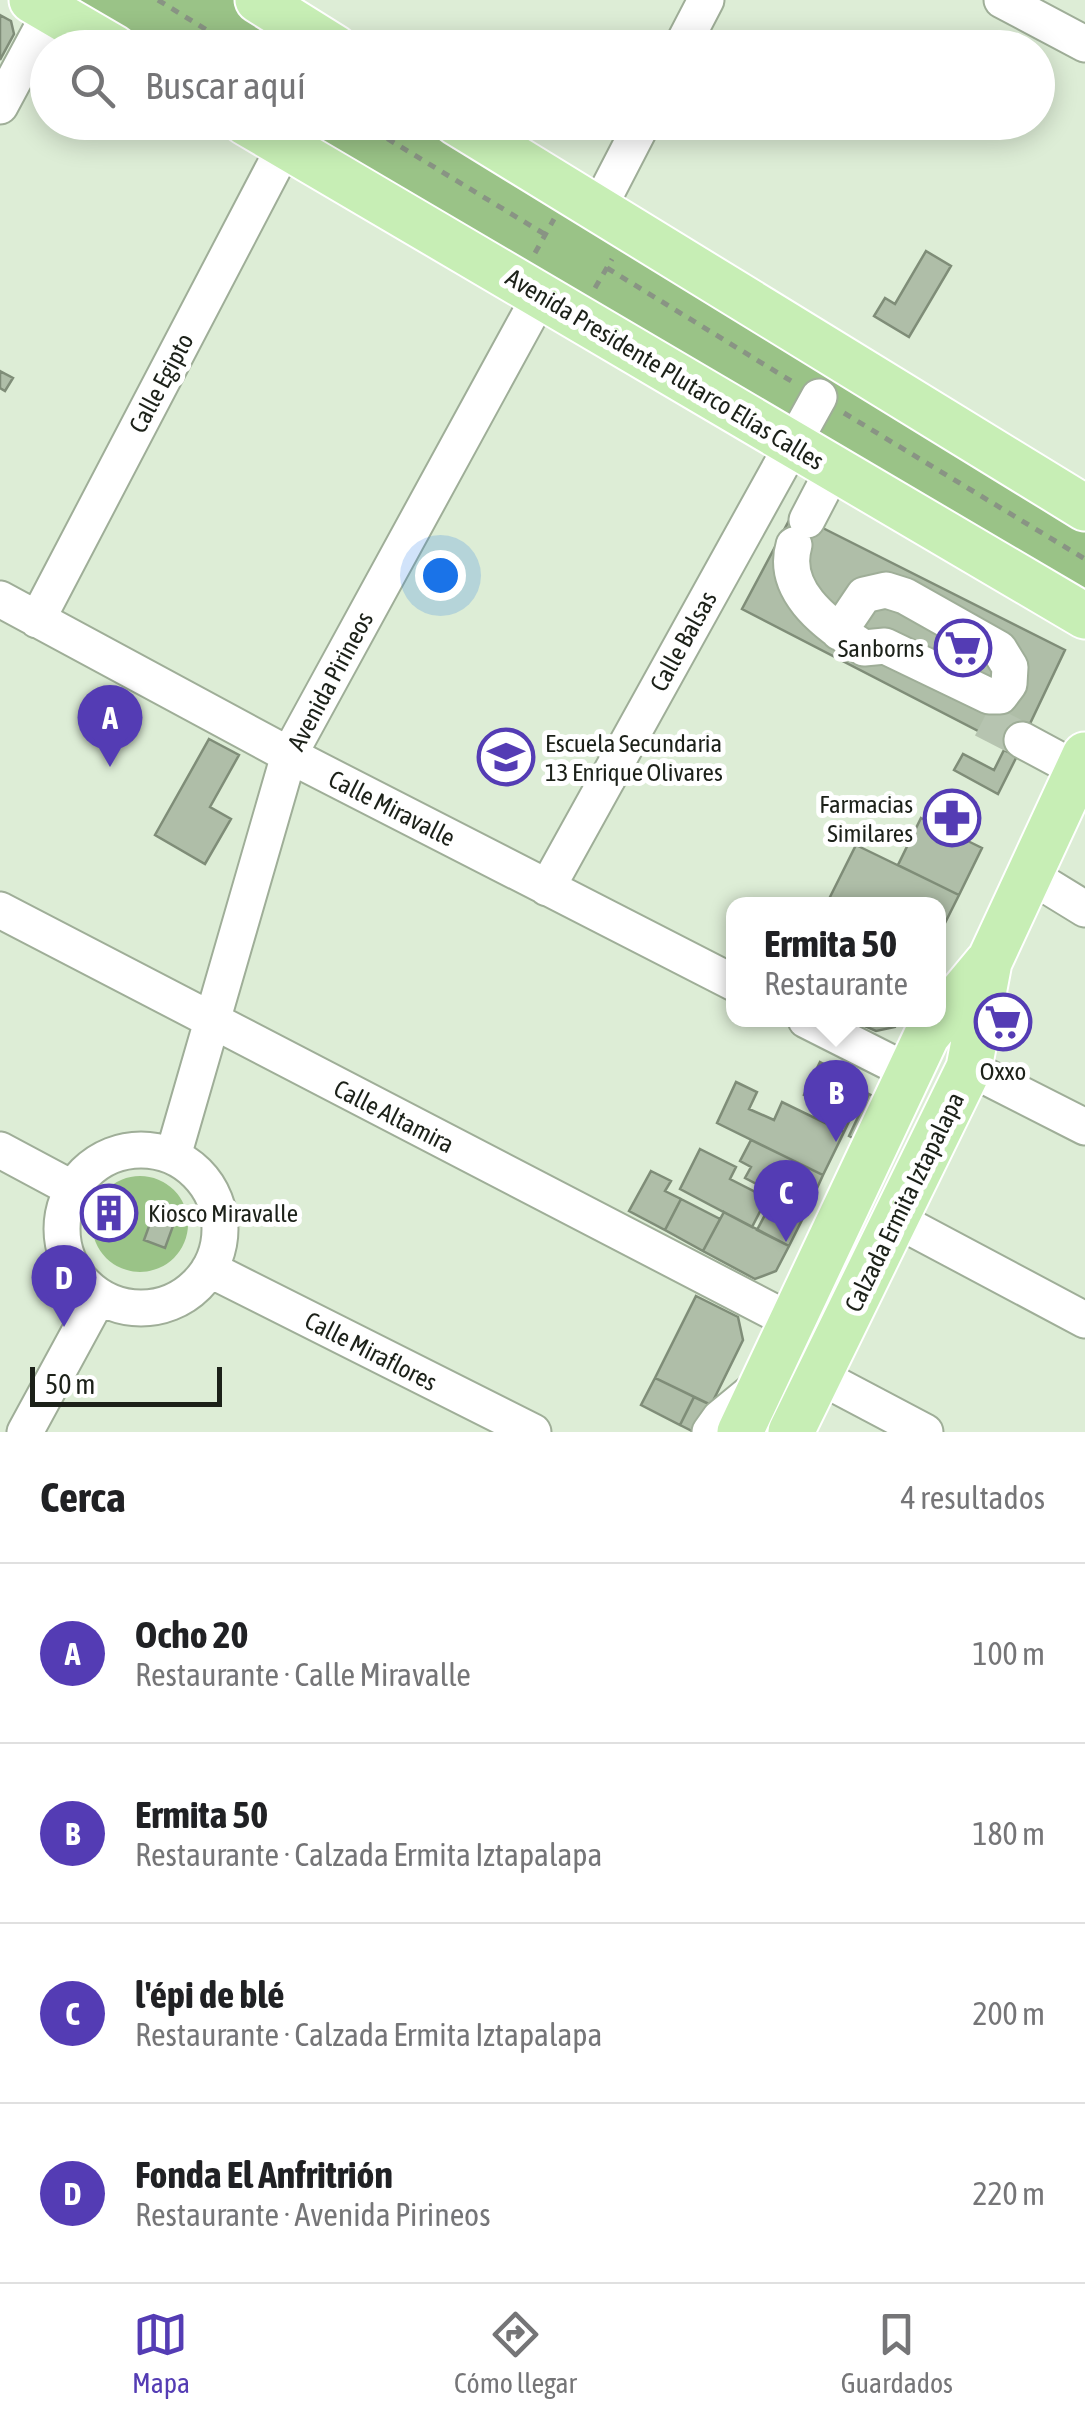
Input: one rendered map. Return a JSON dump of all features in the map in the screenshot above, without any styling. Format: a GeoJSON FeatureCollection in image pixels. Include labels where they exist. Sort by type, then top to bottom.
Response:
{"type":"FeatureCollection","features":[{"type":"Feature","properties":{"kind":"main road"},"geometry":{"type":"LineString","coordinates":[[258,0],[306,30]]}},
{"type":"Feature","properties":{"kind":"main road"},"geometry":{"type":"LineString","coordinates":[[42,6],[83,30]]}},
{"type":"Feature","properties":{"kind":"main road","name":"Avenida Presidente Plutarco Elías Calles"},"geometry":{"type":"LineString","coordinates":[[275,140],[556,280],[791,446],[1085,616]]}},
{"type":"Feature","properties":{"kind":"main road"},"geometry":{"type":"LineString","coordinates":[[485,140],[1085,508]]}},
{"type":"Feature","properties":{"kind":"main road","name":"Calzada Ermita Iztapalapa"},"geometry":{"type":"LineString","coordinates":[[791,1432],[969,1068],[989,962],[1081,762]]}},
{"type":"Feature","properties":{"kind":"main road","name":"Calzada Ermita Iztapalapa"},"geometry":{"type":"LineString","coordinates":[[946,1012],[989,962]]}},
{"type":"Feature","properties":{"kind":"main road","name":"Calzada Ermita Iztapalapa"},"geometry":{"type":"LineString","coordinates":[[740,1432],[789,1320],[933,1027]]}},
{"type":"Feature","properties":{"kind":"street"},"geometry":{"type":"LineString","coordinates":[[691,30],[706,0]]}},
{"type":"Feature","properties":{"kind":"street"},"geometry":{"type":"LineString","coordinates":[[1002,0],[1085,44]]}},
{"type":"Feature","properties":{"kind":"street"},"geometry":{"type":"LineString","coordinates":[[32,30],[42,6]]}},
{"type":"Feature","properties":{"kind":"street"},"geometry":{"type":"LineString","coordinates":[[0,106],[30,35]]}},
{"type":"Feature","properties":{"kind":"street"},"geometry":{"type":"LineString","coordinates":[[584,201],[630,140]]}},
{"type":"Feature","properties":{"kind":"street","name":"Calle Egipto"},"geometry":{"type":"LineString","coordinates":[[37,620],[285,146]]}},
{"type":"Feature","properties":{"kind":"street","name":"Avenida Pirineos"},"geometry":{"type":"LineString","coordinates":[[173,1156],[289,755],[556,280]]}},
{"type":"Feature","properties":{"kind":"street","name":"Calle Balsas"},"geometry":{"type":"LineString","coordinates":[[548,888],[819,398]]}},
{"type":"Feature","properties":{"kind":"street"},"geometry":{"type":"LineString","coordinates":[[833,470],[788,565],[798,591],[851,640],[983,720]]}},
{"type":"Feature","properties":{"kind":"street","name":"Calle Miravalle"},"geometry":{"type":"LineString","coordinates":[[0,598],[289,755],[726,979]]}},
{"type":"Feature","properties":{"kind":"street"},"geometry":{"type":"LineString","coordinates":[[1022,740],[1081,762]]}},
{"type":"Feature","properties":{"kind":"street"},"geometry":{"type":"LineString","coordinates":[[1028,874],[1085,909]]}},
{"type":"Feature","properties":{"kind":"street","name":"Calle Altamira"},"geometry":{"type":"LineString","coordinates":[[0,910],[789,1320]]}},
{"type":"Feature","properties":{"kind":"street"},"geometry":{"type":"LineString","coordinates":[[820,1027],[908,1072]]}},
{"type":"Feature","properties":{"kind":"street"},"geometry":{"type":"LineString","coordinates":[[969,1068],[1085,1126]]}},
{"type":"Feature","properties":{"kind":"street"},"geometry":{"type":"LineString","coordinates":[[0,1150],[73,1189]]}},
{"type":"Feature","properties":{"kind":"street"},"geometry":{"type":"LineString","coordinates":[[151,1150],[173,1156],[195,1171],[212,1192],[219,1231],[209,1269],[193,1288],[172,1302],[147,1308],[122,1306],[99,1296],[81,1280],[65,1248],[64,1212],[73,1189],[87,1171],[117,1154],[151,1150]]}},
{"type":"Feature","properties":{"kind":"street"},"geometry":{"type":"LineString","coordinates":[[897,1220],[1085,1320]]}},
{"type":"Feature","properties":{"kind":"street","name":"Calle Miraflores"},"geometry":{"type":"LineString","coordinates":[[209,1269],[533,1432]]}},
{"type":"Feature","properties":{"kind":"street"},"geometry":{"type":"LineString","coordinates":[[25,1424],[99,1296]]}},
{"type":"Feature","properties":{"kind":"street"},"geometry":{"type":"LineString","coordinates":[[819,1376],[925,1432]]}},
{"type":"Feature","properties":{"kind":"street","name":"Calzada Ermita Iztapalapa"},"geometry":{"type":"LineString","coordinates":[[710,1432],[720,1418],[759,1386]]}},
{"type":"Feature","properties":{"kind":"path"},"geometry":{"type":"LineString","coordinates":[[158,0],[207,30]]}},
{"type":"Feature","properties":{"kind":"path"},"geometry":{"type":"LineString","coordinates":[[390,140],[546,234]]}},
{"type":"Feature","properties":{"kind":"path"},"geometry":{"type":"LineString","coordinates":[[584,201],[546,234],[534,256],[556,280],[593,292],[614,256]]}},
{"type":"Feature","properties":{"kind":"green space"},"geometry":{"type":"Polygon","coordinates":[[[50,0],[243,0],[293,30],[102,30],[50,0]]]}},
{"type":"Feature","properties":{"kind":"green space"},"geometry":{"type":"Polygon","coordinates":[[[290,140],[471,140],[1085,518],[1085,601],[290,140]]]}},
{"type":"Feature","properties":{"kind":"green space"},"geometry":{"type":"Polygon","coordinates":[[[140,1176],[158,1180],[174,1190],[184,1206],[188,1224],[184,1242],[174,1258],[158,1268],[140,1272],[122,1268],[106,1258],[96,1242],[92,1224],[96,1206],[106,1190],[122,1180],[140,1176]]]}},
{"type":"Feature","properties":{"kind":"building"},"geometry":{"type":"Polygon","coordinates":[[[0,15],[11,21],[14,34],[0,60],[0,15]]]}},
{"type":"Feature","properties":{"kind":"building"},"geometry":{"type":"Polygon","coordinates":[[[926,251],[951,266],[909,337],[874,316],[885,298],[895,304],[926,251]]]}},
{"type":"Feature","properties":{"kind":"building"},"geometry":{"type":"Polygon","coordinates":[[[0,371],[13,378],[5,391],[0,388],[0,371]]]}},
{"type":"Feature","properties":{"kind":"building"},"geometry":{"type":"Polygon","coordinates":[[[793,513],[1065,650],[1017,751],[742,609],[793,513]]]}},
{"type":"Feature","properties":{"kind":"building"},"geometry":{"type":"Polygon","coordinates":[[[209,739],[239,755],[210,807],[231,819],[205,864],[155,835],[209,739]]]}},
{"type":"Feature","properties":{"kind":"building"},"geometry":{"type":"Polygon","coordinates":[[[1004,750],[1017,756],[998,794],[954,770],[963,754],[994,770],[1004,750]]]}},
{"type":"Feature","properties":{"kind":"building"},"geometry":{"type":"Polygon","coordinates":[[[921,818],[982,848],[959,895],[898,865],[921,818]]]}},
{"type":"Feature","properties":{"kind":"building"},"geometry":{"type":"Polygon","coordinates":[[[856,845],[959,895],[946,921],[946,897],[830,897],[856,845]]]}},
{"type":"Feature","properties":{"kind":"building"},"geometry":{"type":"Polygon","coordinates":[[[820,1062],[854,1079],[861,1096],[844,1132],[815,1118],[822,1103],[804,1095],[820,1062]]]}},
{"type":"Feature","properties":{"kind":"building"},"geometry":{"type":"Polygon","coordinates":[[[736,1082],[757,1092],[749,1109],[774,1120],[782,1102],[844,1132],[823,1175],[717,1123],[736,1082]]]}},
{"type":"Feature","properties":{"kind":"building"},"geometry":{"type":"Polygon","coordinates":[[[869,1094],[879,1099],[859,1141],[849,1136],[869,1094]]]}},
{"type":"Feature","properties":{"kind":"building"},"geometry":{"type":"Polygon","coordinates":[[[751,1140],[823,1175],[807,1210],[745,1178],[751,1167],[740,1161],[751,1140]]]}},
{"type":"Feature","properties":{"kind":"building"},"geometry":{"type":"Polygon","coordinates":[[[700,1149],[736,1167],[730,1179],[767,1198],[752,1227],[680,1189],[700,1149]]]}},
{"type":"Feature","properties":{"kind":"building"},"geometry":{"type":"Polygon","coordinates":[[[651,1171],[671,1181],[665,1191],[681,1199],[665,1230],[629,1211],[651,1171]]]}},
{"type":"Feature","properties":{"kind":"building"},"geometry":{"type":"Polygon","coordinates":[[[776,1194],[807,1210],[789,1246],[757,1230],[776,1194]]]}},
{"type":"Feature","properties":{"kind":"building","name":"Kiosco Miravalle"},"geometry":{"type":"Polygon","coordinates":[[[114,1199],[124,1211],[118,1225],[103,1227],[95,1216],[100,1202],[114,1199]]]}},
{"type":"Feature","properties":{"kind":"building"},"geometry":{"type":"Polygon","coordinates":[[[681,1199],[720,1219],[703,1251],[665,1230],[681,1199]]]}},
{"type":"Feature","properties":{"kind":"building"},"geometry":{"type":"Polygon","coordinates":[[[158,1202],[176,1208],[172,1219],[154,1213],[158,1202]]]}},
{"type":"Feature","properties":{"kind":"building"},"geometry":{"type":"Polygon","coordinates":[[[724,1212],[789,1246],[776,1271],[755,1279],[703,1251],[724,1212]]]}},
{"type":"Feature","properties":{"kind":"building"},"geometry":{"type":"Polygon","coordinates":[[[152,1218],[173,1226],[165,1248],[144,1240],[152,1218]]]}},
{"type":"Feature","properties":{"kind":"building"},"geometry":{"type":"Polygon","coordinates":[[[696,1296],[738,1317],[743,1340],[711,1405],[655,1378],[696,1296]]]}},
{"type":"Feature","properties":{"kind":"building"},"geometry":{"type":"Polygon","coordinates":[[[655,1378],[694,1397],[680,1425],[641,1405],[655,1378]]]}},
{"type":"Feature","properties":{"kind":"building"},"geometry":{"type":"Polygon","coordinates":[[[694,1397],[711,1405],[694,1432],[680,1425],[694,1397]]]}},
{"type":"Feature","properties":{"kind":"tunnel"},"geometry":{"type":"LineString","coordinates":[[983,720],[1022,740]]}},
{"type":"Feature","properties":{"kind":"place","name":"Sanborns"},"geometry":{"type":"Point","coordinates":[963,648]}},
{"type":"Feature","properties":{"kind":"place","name":"Escuela Secundaria 13 Enrique Olivares"},"geometry":{"type":"Point","coordinates":[506,757]}},
{"type":"Feature","properties":{"kind":"place","name":"Ocho 20"},"geometry":{"type":"Point","coordinates":[110,767]}},
{"type":"Feature","properties":{"kind":"place","name":"Farmacias Similares"},"geometry":{"type":"Point","coordinates":[952,818]}},
{"type":"Feature","properties":{"kind":"place","name":"Oxxo"},"geometry":{"type":"Point","coordinates":[1003,1022]}},
{"type":"Feature","properties":{"kind":"place","name":"Ermita 50"},"geometry":{"type":"Point","coordinates":[836,1142]}},
{"type":"Feature","properties":{"kind":"place","name":"Kiosco Miravalle"},"geometry":{"type":"Point","coordinates":[109,1213]}},
{"type":"Feature","properties":{"kind":"place","name":"l'épi de blé"},"geometry":{"type":"Point","coordinates":[786,1242]}},
{"type":"Feature","properties":{"kind":"place","name":"Fonda El Anfritrión"},"geometry":{"type":"Point","coordinates":[64,1327]}}]}
